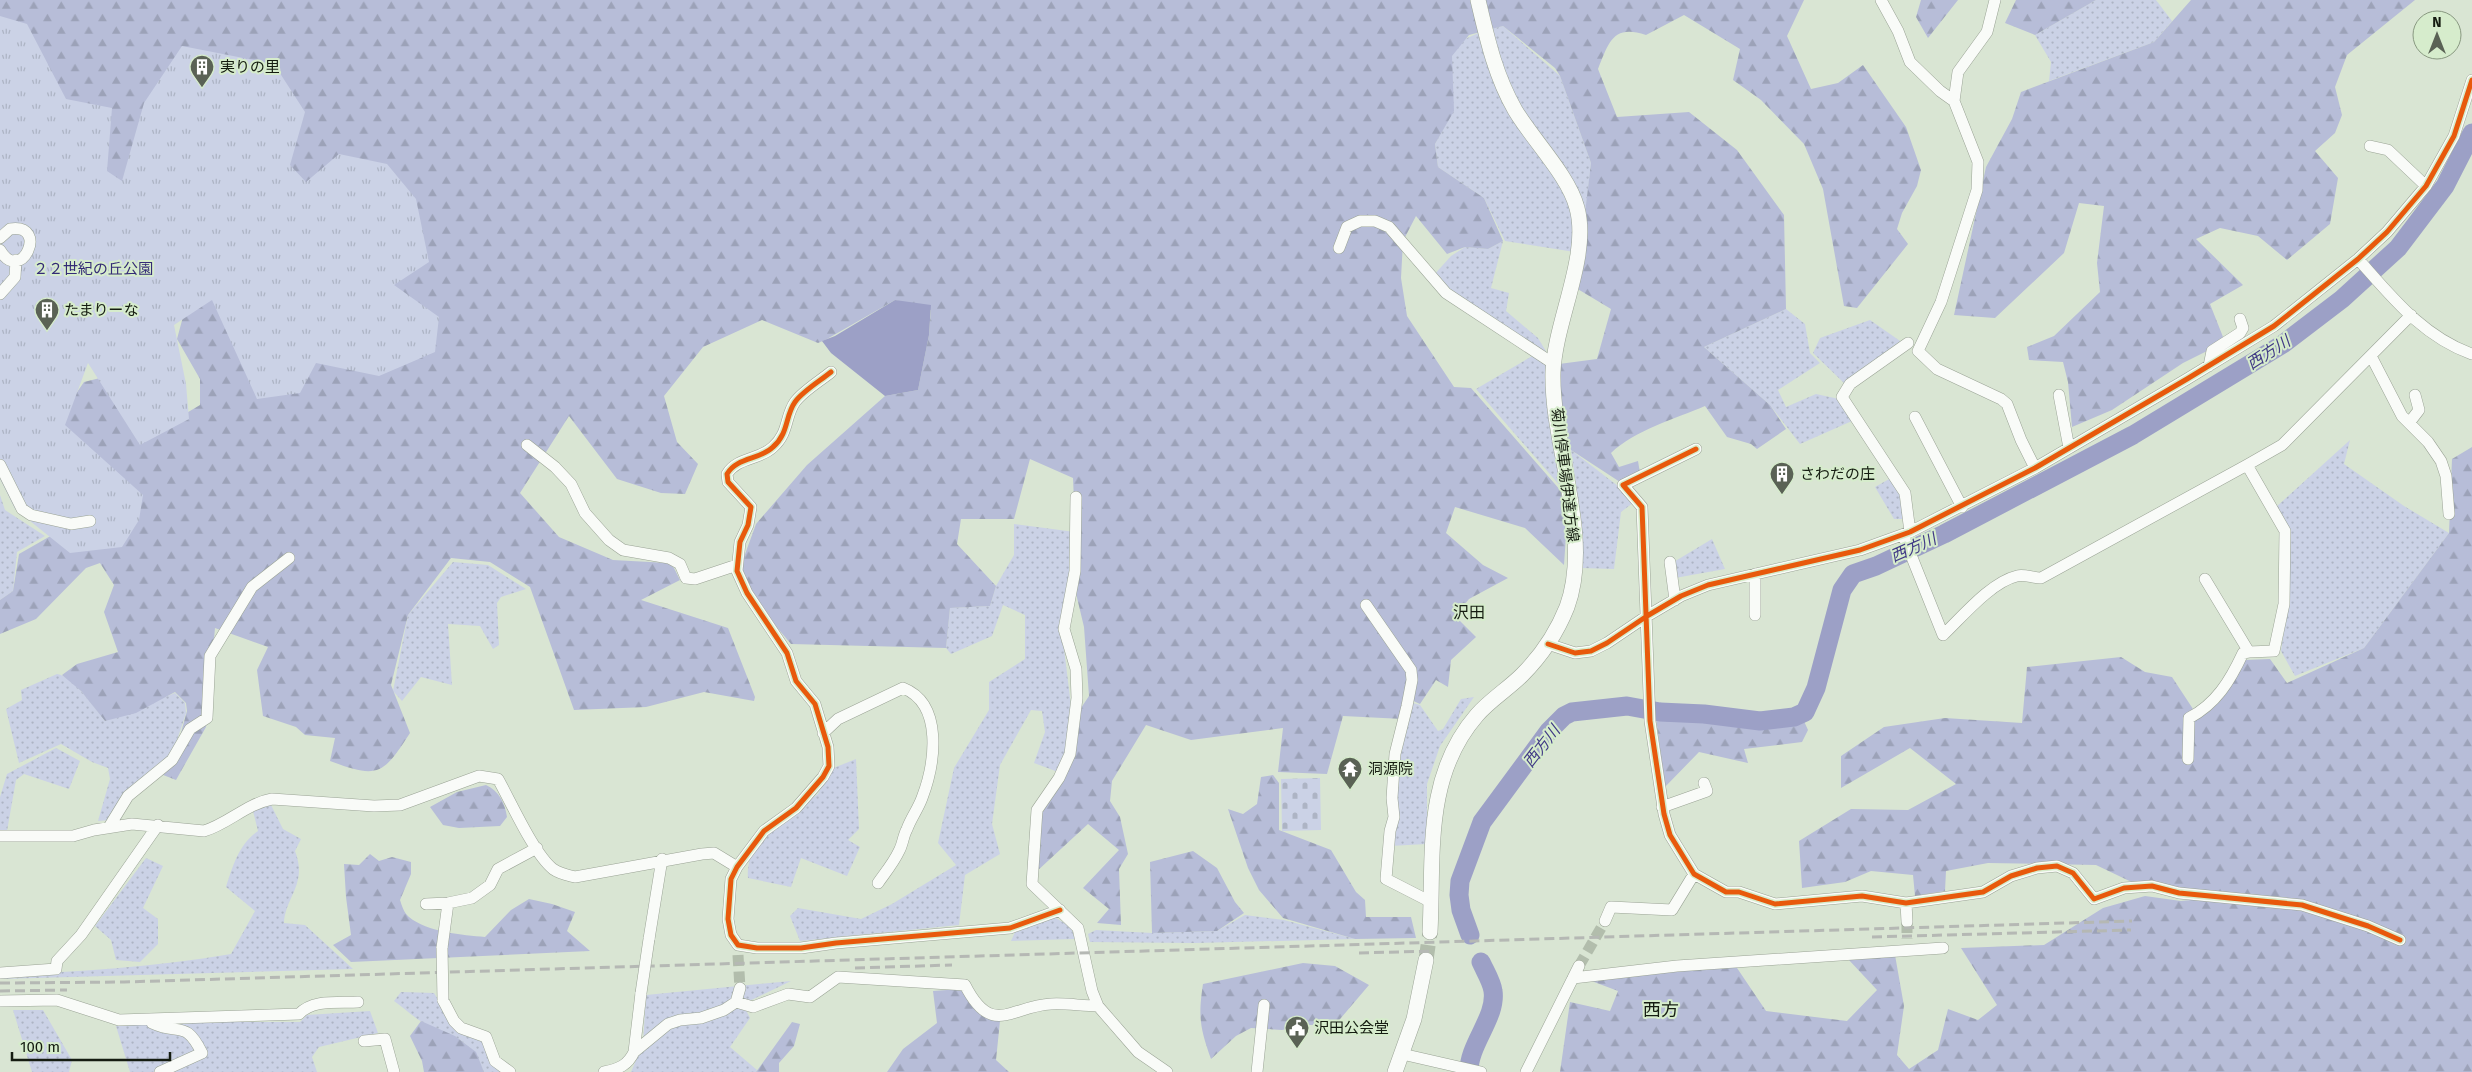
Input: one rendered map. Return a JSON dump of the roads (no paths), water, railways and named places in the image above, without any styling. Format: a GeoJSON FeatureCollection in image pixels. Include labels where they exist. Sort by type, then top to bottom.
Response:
{"type":"FeatureCollection","features":[{"type":"Feature","properties":{"kind":"main road","name":"菊川停車場伊達方線"},"geometry":{"type":"LineString","coordinates":[[1430,932],[1434,808],[1441,778],[1455,747],[1477,715],[1522,674],[1548,644],[1567,607],[1572,584],[1575,543],[1555,401],[1554,364],[1556,342],[1577,256],[1580,226],[1577,206],[1565,183],[1515,110],[1494,67],[1478,0]]}},
{"type":"Feature","properties":{"kind":"main road"},"geometry":{"type":"LineString","coordinates":[[1395,1072],[1414,1019],[1426,960]]}},
{"type":"Feature","properties":{"kind":"street"},"geometry":{"type":"LineString","coordinates":[[1880,0],[1898,31],[1910,62],[1940,91],[1954,101]]}},
{"type":"Feature","properties":{"kind":"street"},"geometry":{"type":"LineString","coordinates":[[1996,0],[1987,32],[1958,72],[1954,101],[1978,162],[1977,190],[1941,302],[1918,351],[1937,369],[2001,399],[2007,404],[2021,440],[2035,468]]}},
{"type":"Feature","properties":{"kind":"street"},"geometry":{"type":"LineString","coordinates":[[1548,644],[1575,653],[1591,651],[1675,600],[1708,585],[1860,550],[1906,533],[1962,507],[2035,468],[2209,366],[2274,326],[2360,261],[2387,232],[2426,186],[2454,136],[2472,80]]}},
{"type":"Feature","properties":{"kind":"street"},"geometry":{"type":"LineString","coordinates":[[2370,146],[2388,150],[2426,186]]}},
{"type":"Feature","properties":{"kind":"street"},"geometry":{"type":"LineString","coordinates":[[1339,248],[1347,227],[1360,221],[1375,221],[1389,227],[1446,293],[1554,364]]}},
{"type":"Feature","properties":{"kind":"street"},"geometry":{"type":"LineString","coordinates":[[0,236],[15,228],[28,236],[31,246],[26,256],[16,260],[6,258],[0,250]]}},
{"type":"Feature","properties":{"kind":"street"},"geometry":{"type":"LineString","coordinates":[[0,294],[14,277],[16,260]]}},
{"type":"Feature","properties":{"kind":"street"},"geometry":{"type":"LineString","coordinates":[[2360,261],[2426,331],[2456,349],[2472,354]]}},
{"type":"Feature","properties":{"kind":"street"},"geometry":{"type":"LineString","coordinates":[[1908,343],[1850,384],[1842,397],[1905,493],[1906,533],[1913,560],[1943,635],[1988,592],[2008,579],[2019,575],[2041,578],[2248,466],[2282,444],[2411,315]]}},
{"type":"Feature","properties":{"kind":"street"},"geometry":{"type":"LineString","coordinates":[[2209,366],[2212,351],[2240,333],[2242,328],[2240,319]]}},
{"type":"Feature","properties":{"kind":"street"},"geometry":{"type":"LineString","coordinates":[[2371,356],[2402,416],[2428,442],[2440,461],[2446,476],[2449,514]]}},
{"type":"Feature","properties":{"kind":"street"},"geometry":{"type":"LineString","coordinates":[[831,372],[795,403],[788,425],[780,440],[772,449],[739,462],[727,474],[728,482],[751,507],[748,526],[740,542],[737,571],[747,593],[788,653],[796,681],[815,704],[828,747],[829,766],[823,777],[796,808],[764,831],[737,867],[732,879],[728,919],[731,935],[738,950],[801,948],[836,943],[1010,928],[1060,910]]}},
{"type":"Feature","properties":{"kind":"street"},"geometry":{"type":"LineString","coordinates":[[2059,395],[2069,448]]}},
{"type":"Feature","properties":{"kind":"street"},"geometry":{"type":"LineString","coordinates":[[2409,423],[2419,410],[2415,395]]}},
{"type":"Feature","properties":{"kind":"street"},"geometry":{"type":"LineString","coordinates":[[1915,417],[1962,507]]}},
{"type":"Feature","properties":{"kind":"street"},"geometry":{"type":"LineString","coordinates":[[527,445],[555,466],[571,484],[585,512],[598,528],[623,550],[669,558],[680,564],[686,578],[694,579],[737,565]]}},
{"type":"Feature","properties":{"kind":"street"},"geometry":{"type":"LineString","coordinates":[[1696,449],[1622,485],[1642,507],[1650,721],[1662,807],[1670,835],[1694,874],[1726,892],[1739,892],[1775,904],[1862,896],[1906,903],[1983,892],[2011,876],[2037,868],[2057,866],[2072,873],[2094,898],[2124,888],[2152,886],[2179,894],[2302,905],[2368,926],[2400,940]]}},
{"type":"Feature","properties":{"kind":"street"},"geometry":{"type":"LineString","coordinates":[[0,465],[22,509],[31,515],[71,524],[90,521]]}},
{"type":"Feature","properties":{"kind":"street"},"geometry":{"type":"LineString","coordinates":[[2188,759],[2189,718],[2211,704],[2232,677],[2243,653],[2274,651],[2284,604],[2285,531],[2248,466]]}},
{"type":"Feature","properties":{"kind":"street"},"geometry":{"type":"LineString","coordinates":[[1076,496],[1075,571],[1073,593],[1064,629],[1076,669],[1077,698],[1070,754],[1059,778],[1037,810],[1032,884],[1078,928],[1092,992],[1098,1006],[1138,1052],[1167,1072]]}},
{"type":"Feature","properties":{"kind":"street"},"geometry":{"type":"LineString","coordinates":[[110,827],[128,796],[172,760],[190,729],[207,718],[210,656],[252,587],[289,558]]}},
{"type":"Feature","properties":{"kind":"street"},"geometry":{"type":"LineString","coordinates":[[1670,562],[1675,600]]}},
{"type":"Feature","properties":{"kind":"street"},"geometry":{"type":"LineString","coordinates":[[1755,574],[1755,615]]}},
{"type":"Feature","properties":{"kind":"street"},"geometry":{"type":"LineString","coordinates":[[2205,579],[2249,652]]}},
{"type":"Feature","properties":{"kind":"street"},"geometry":{"type":"LineString","coordinates":[[1366,605],[1411,670],[1407,706],[1395,754],[1392,798],[1394,817],[1390,831],[1386,879],[1431,902]]}},
{"type":"Feature","properties":{"kind":"street"},"geometry":{"type":"LineString","coordinates":[[823,733],[838,720],[902,688],[913,692],[930,716],[934,732],[930,768],[922,798],[907,829],[900,850],[878,883]]}},
{"type":"Feature","properties":{"kind":"street"},"geometry":{"type":"LineString","coordinates":[[0,836],[74,836],[110,827],[132,824],[158,825],[204,831],[214,828],[257,802],[272,799],[400,806],[479,776],[498,779],[537,848],[552,868],[561,874],[575,877],[662,860],[714,853],[737,867]]}},
{"type":"Feature","properties":{"kind":"street"},"geometry":{"type":"LineString","coordinates":[[1662,807],[1707,791],[1704,783]]}},
{"type":"Feature","properties":{"kind":"street"},"geometry":{"type":"LineString","coordinates":[[0,973],[56,969],[57,962],[81,935],[158,825]]}},
{"type":"Feature","properties":{"kind":"street"},"geometry":{"type":"LineString","coordinates":[[426,904],[448,903],[472,898],[490,886],[498,869],[537,848]]}},
{"type":"Feature","properties":{"kind":"street"},"geometry":{"type":"LineString","coordinates":[[634,1052],[641,993],[662,860]]}},
{"type":"Feature","properties":{"kind":"street"},"geometry":{"type":"LineString","coordinates":[[1605,920],[1611,907],[1672,910],[1694,874]]}},
{"type":"Feature","properties":{"kind":"street"},"geometry":{"type":"LineString","coordinates":[[448,903],[442,948],[443,1000],[454,1021],[461,1028],[486,1038],[494,1060],[510,1072]]}},
{"type":"Feature","properties":{"kind":"street"},"geometry":{"type":"LineString","coordinates":[[1906,903],[1906,922]]}},
{"type":"Feature","properties":{"kind":"street"},"geometry":{"type":"LineString","coordinates":[[1573,978],[1907,944],[1943,948]]}},
{"type":"Feature","properties":{"kind":"street"},"geometry":{"type":"LineString","coordinates":[[1526,1072],[1579,966]]}},
{"type":"Feature","properties":{"kind":"street"},"geometry":{"type":"LineString","coordinates":[[736,1002],[753,1007],[788,994],[810,997],[838,977],[965,985],[974,1002],[985,1011],[1003,1017],[1050,1004],[1098,1006]]}},
{"type":"Feature","properties":{"kind":"street"},"geometry":{"type":"LineString","coordinates":[[604,1072],[627,1064],[634,1052],[668,1024],[680,1020],[701,1018],[724,1010],[736,1002],[740,988]]}},
{"type":"Feature","properties":{"kind":"street"},"geometry":{"type":"LineString","coordinates":[[0,1001],[57,1000],[119,1020],[299,1014],[306,1007],[318,1004],[358,1002]]}},
{"type":"Feature","properties":{"kind":"street"},"geometry":{"type":"LineString","coordinates":[[1262,1072],[1264,1005]]}},
{"type":"Feature","properties":{"kind":"street"},"geometry":{"type":"LineString","coordinates":[[146,1020],[159,1026],[187,1030],[194,1036],[202,1053],[160,1072]]}},
{"type":"Feature","properties":{"kind":"street"},"geometry":{"type":"LineString","coordinates":[[364,1041],[385,1039],[394,1072]]}},
{"type":"Feature","properties":{"kind":"street"},"geometry":{"type":"LineString","coordinates":[[1402,1054],[1479,1072]]}},
{"type":"Feature","properties":{"kind":"waterway","name":"西方川"},"geometry":{"type":"LineString","coordinates":[[1470,935],[1461,910],[1460,881],[1482,822],[1549,731],[1564,716],[1572,712],[1627,706],[1660,712],[1704,714],[1760,721],[1794,717],[1805,712],[1816,688],[1842,590],[1853,574],[1876,566],[1944,534],[2133,435],[2283,344],[2342,299],[2398,248],[2445,186],[2472,133]]}},
{"type":"Feature","properties":{"kind":"waterway","name":"西方川"},"geometry":{"type":"LineString","coordinates":[[1469,1072],[1473,1052],[1491,1011],[1493,1001],[1491,984],[1481,962]]}},
{"type":"Feature","properties":{"kind":"tunnel"},"geometry":{"type":"LineString","coordinates":[[1579,966],[1605,921]]}},
{"type":"Feature","properties":{"kind":"tunnel"},"geometry":{"type":"LineString","coordinates":[[1907,922],[1907,939]]}},
{"type":"Feature","properties":{"kind":"tunnel"},"geometry":{"type":"LineString","coordinates":[[1426,960],[1430,932]]}},
{"type":"Feature","properties":{"kind":"tunnel"},"geometry":{"type":"LineString","coordinates":[[738,955],[740,988]]}},
{"type":"Feature","properties":{"kind":"railway"},"geometry":{"type":"LineString","coordinates":[[0,983],[124,982],[2132,921]]}},
{"type":"Feature","properties":{"kind":"railway"},"geometry":{"type":"LineString","coordinates":[[1872,937],[2131,930]]}},
{"type":"Feature","properties":{"kind":"railway"},"geometry":{"type":"LineString","coordinates":[[1359,953],[1434,951]]}},
{"type":"Feature","properties":{"kind":"railway"},"geometry":{"type":"LineString","coordinates":[[855,968],[952,965]]}},
{"type":"Feature","properties":{"kind":"railway"},"geometry":{"type":"LineString","coordinates":[[0,991],[67,990]]}},
{"type":"Feature","properties":{"kind":"place","name":"実りの里"},"geometry":{"type":"Point","coordinates":[202,88]}},
{"type":"Feature","properties":{"kind":"place","name":"たまりーな"},"geometry":{"type":"Point","coordinates":[47,331]}},
{"type":"Feature","properties":{"kind":"place","name":"さわだの庄"},"geometry":{"type":"Point","coordinates":[1782,495]}},
{"type":"Feature","properties":{"kind":"place","name":"洞源院"},"geometry":{"type":"Point","coordinates":[1350,790]}},
{"type":"Feature","properties":{"kind":"place","name":"沢田公会堂"},"geometry":{"type":"Point","coordinates":[1297,1049]}},
{"type":"Feature","properties":{"kind":"district","name":"沢田"},"geometry":{"type":"Point","coordinates":[1469,612]}},
{"type":"Feature","properties":{"kind":"district","name":"西方"},"geometry":{"type":"Point","coordinates":[1661,1010]}},
{"type":"Feature","properties":{"kind":"park label","name":"２２世紀の丘公園"},"geometry":{"type":"Point","coordinates":[93,269]}}]}
